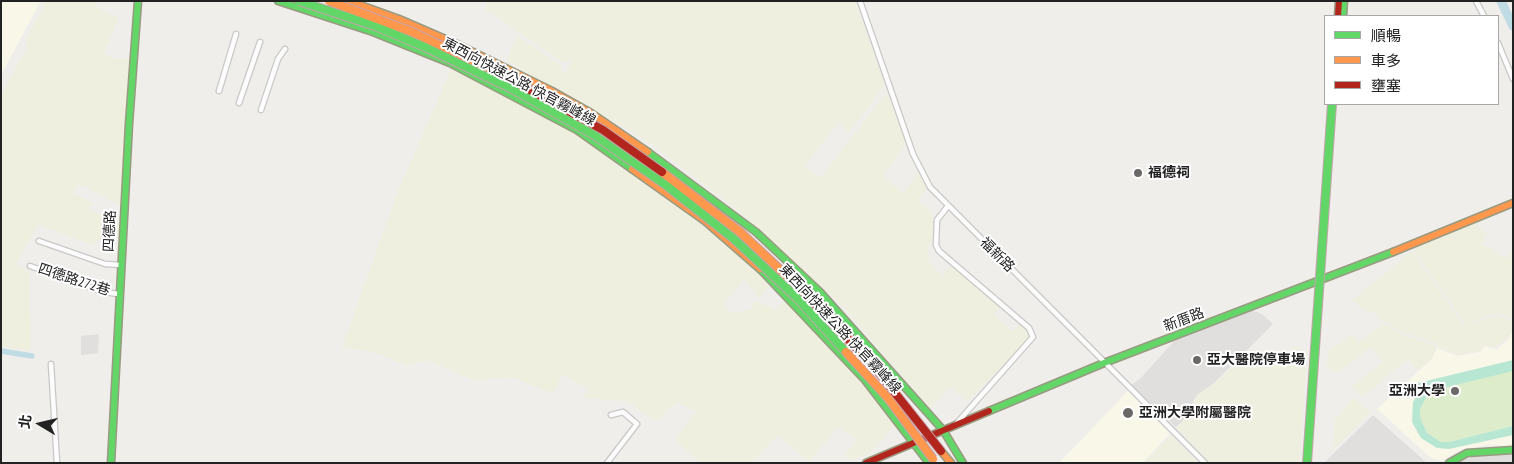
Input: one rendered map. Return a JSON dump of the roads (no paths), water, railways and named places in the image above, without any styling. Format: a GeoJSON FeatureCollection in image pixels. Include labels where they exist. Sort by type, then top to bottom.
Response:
{"type":"FeatureCollection","features":[{"type":"Feature","properties":{"kind":"main road","name":"四德路"},"geometry":{"type":"LineString","coordinates":[[111,463],[119,294],[138,1]]}},
{"type":"Feature","properties":{"kind":"main road"},"geometry":{"type":"LineString","coordinates":[[278,1],[374,32],[450,63],[577,130],[705,221],[749,258],[865,380],[913,444],[933,462]]}},
{"type":"Feature","properties":{"kind":"main road","name":"東西向快速公路 快官霧峰線"},"geometry":{"type":"LineString","coordinates":[[299,1],[374,26],[427,48],[512,89],[594,135],[667,186],[734,239],[797,298],[882,391],[933,462]]}},
{"type":"Feature","properties":{"kind":"main road","name":"東西向快速公路 快官霧峰線"},"geometry":{"type":"LineString","coordinates":[[329,1],[412,32],[517,81],[603,130],[669,177],[740,232],[802,290],[876,368],[950,463]]}},
{"type":"Feature","properties":{"kind":"main road"},"geometry":{"type":"LineString","coordinates":[[349,1],[459,44],[552,90],[591,113],[687,179],[756,232],[820,292],[852,325],[943,430],[963,463]]}},
{"type":"Feature","properties":{"kind":"main road"},"geometry":{"type":"LineString","coordinates":[[1338,15],[1339,1]]}},
{"type":"Feature","properties":{"kind":"main road"},"geometry":{"type":"LineString","coordinates":[[1343,15],[1344,1]]}},
{"type":"Feature","properties":{"kind":"main road"},"geometry":{"type":"LineString","coordinates":[[1307,463],[1332,105]]}},
{"type":"Feature","properties":{"kind":"main road"},"geometry":{"type":"LineString","coordinates":[[1312,463],[1337,105]]}},
{"type":"Feature","properties":{"kind":"main road","name":"新厝路"},"geometry":{"type":"LineString","coordinates":[[866,463],[1104,363],[1432,237],[1513,203]]}},
{"type":"Feature","properties":{"kind":"main road"},"geometry":{"type":"LineString","coordinates":[[1449,463],[1467,453],[1489,450],[1513,450]]}},
{"type":"Feature","properties":{"kind":"street","name":"福新路"},"geometry":{"type":"LineString","coordinates":[[860,1],[913,154],[930,187],[1205,463]]}},
{"type":"Feature","properties":{"kind":"street"},"geometry":{"type":"LineString","coordinates":[[1476,1],[1483,15]]}},
{"type":"Feature","properties":{"kind":"street"},"geometry":{"type":"LineString","coordinates":[[219,91],[236,34]]}},
{"type":"Feature","properties":{"kind":"street"},"geometry":{"type":"LineString","coordinates":[[239,103],[260,42]]}},
{"type":"Feature","properties":{"kind":"street"},"geometry":{"type":"LineString","coordinates":[[1499,45],[1513,78]]}},
{"type":"Feature","properties":{"kind":"street"},"geometry":{"type":"LineString","coordinates":[[261,110],[270,81],[285,49]]}},
{"type":"Feature","properties":{"kind":"street"},"geometry":{"type":"LineString","coordinates":[[948,206],[937,220],[936,245],[938,251],[1029,328],[1033,337],[956,424]]}},
{"type":"Feature","properties":{"kind":"street"},"geometry":{"type":"LineString","coordinates":[[39,242],[105,264],[121,265]]}},
{"type":"Feature","properties":{"kind":"street","name":"四德路272巷"},"geometry":{"type":"LineString","coordinates":[[30,266],[103,292],[119,294]]}},
{"type":"Feature","properties":{"kind":"street"},"geometry":{"type":"LineString","coordinates":[[52,364],[57,463]]}},
{"type":"Feature","properties":{"kind":"street"},"geometry":{"type":"LineString","coordinates":[[607,463],[636,424],[623,412],[611,414]]}},
{"type":"Feature","properties":{"kind":"waterway"},"geometry":{"type":"LineString","coordinates":[[1501,1],[1513,26]]}},
{"type":"Feature","properties":{"kind":"waterway"},"geometry":{"type":"LineString","coordinates":[[1,351],[32,356]]}},
{"type":"Feature","properties":{"kind":"place","name":"福德祠"},"geometry":{"type":"Point","coordinates":[1138,173]}},
{"type":"Feature","properties":{"kind":"place","name":"亞大醫院停車場"},"geometry":{"type":"Point","coordinates":[1197,360]}},
{"type":"Feature","properties":{"kind":"place","name":"亞洲大學"},"geometry":{"type":"Point","coordinates":[1455,391]}},
{"type":"Feature","properties":{"kind":"place","name":"亞洲大學附屬醫院"},"geometry":{"type":"Point","coordinates":[1128,413]}}]}
